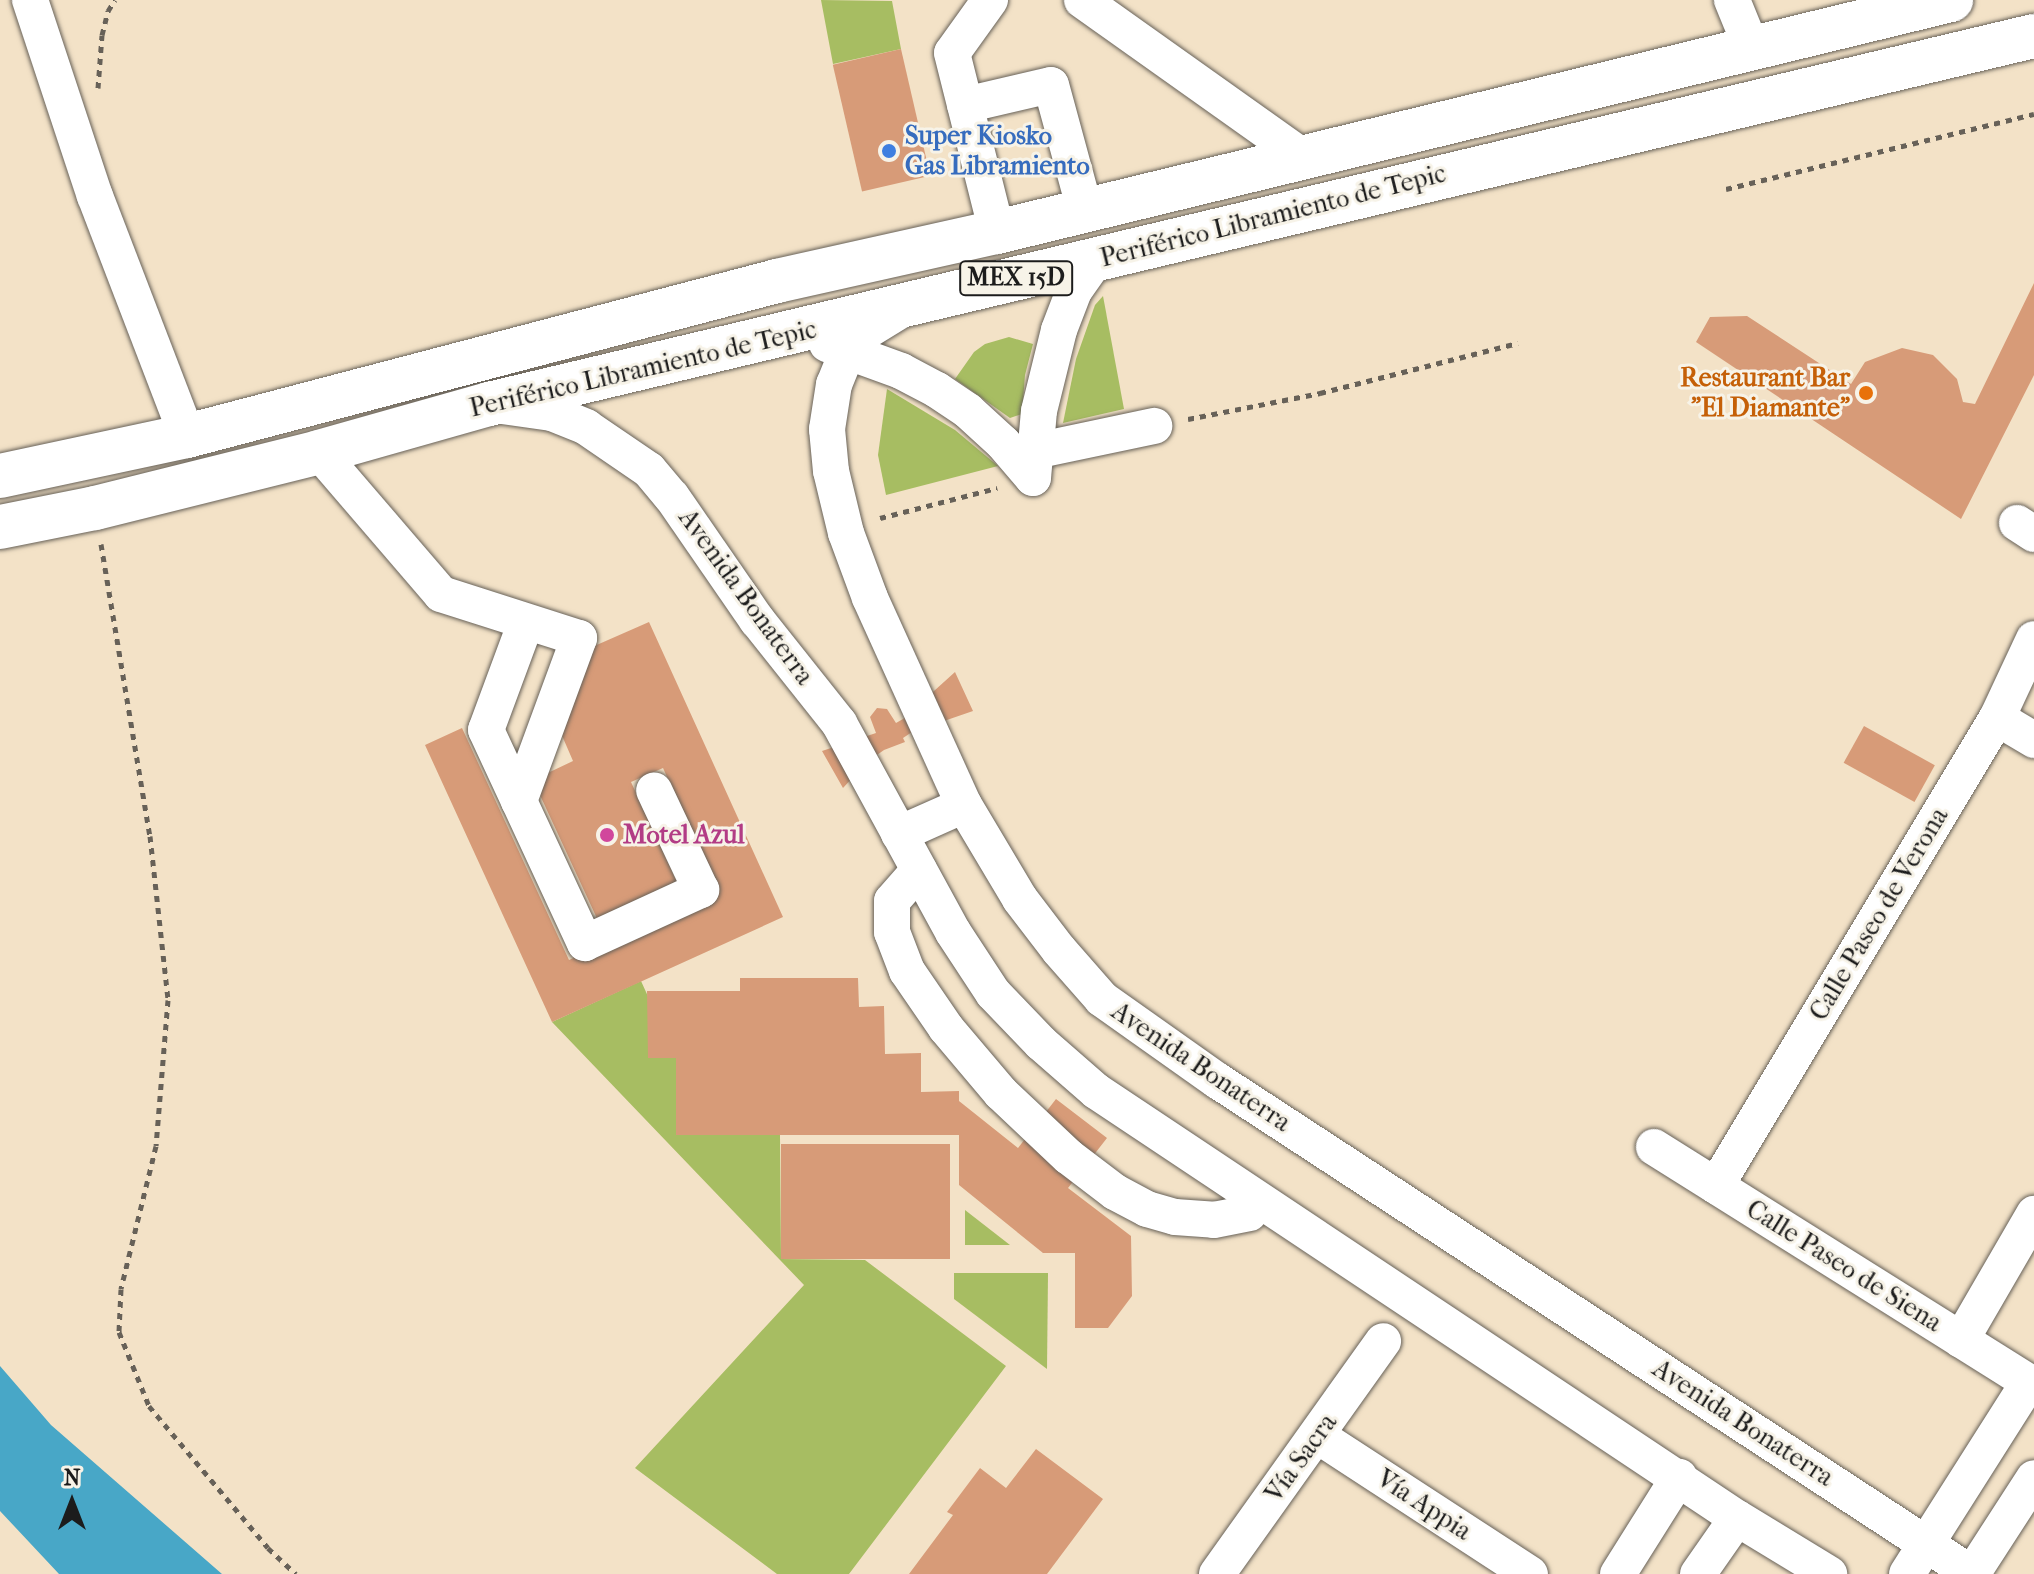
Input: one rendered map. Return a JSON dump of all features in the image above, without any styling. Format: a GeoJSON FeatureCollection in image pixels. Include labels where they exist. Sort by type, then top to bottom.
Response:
{"type":"FeatureCollection","features":[{"type":"Feature","properties":{"kind":"highway","name":"Periférico Libramiento de Tepic"},"geometry":{"type":"LineString","coordinates":[[0,476],[187,436],[777,281],[997,232],[1951,0]]}},
{"type":"Feature","properties":{"kind":"highway","name":"Periférico Libramiento de Tepic"},"geometry":{"type":"LineString","coordinates":[[0,527],[95,508],[319,452],[489,404],[2034,36]]}},
{"type":"Feature","properties":{"kind":"street"},"geometry":{"type":"LineString","coordinates":[[30,0],[95,196],[187,436]]}},
{"type":"Feature","properties":{"kind":"street"},"geometry":{"type":"LineString","coordinates":[[990,0],[952,53],[997,232]]}},
{"type":"Feature","properties":{"kind":"street"},"geometry":{"type":"LineString","coordinates":[[1082,0],[1303,157]]}},
{"type":"Feature","properties":{"kind":"street"},"geometry":{"type":"LineString","coordinates":[[1732,0],[1752,49]]}},
{"type":"Feature","properties":{"kind":"street"},"geometry":{"type":"LineString","coordinates":[[965,105],[1051,85],[1085,210]]}},
{"type":"Feature","properties":{"kind":"street"},"geometry":{"type":"LineString","coordinates":[[1034,465],[1039,411],[1059,330],[1074,291],[1096,259]]}},
{"type":"Feature","properties":{"kind":"street","name":"Avenida Bonaterra"},"geometry":{"type":"LineString","coordinates":[[911,304],[862,334],[848,350],[834,384],[827,429],[831,471],[846,533],[870,598],[964,805],[1020,899],[1102,999],[1218,1081],[1972,1574]]}},
{"type":"Feature","properties":{"kind":"street"},"geometry":{"type":"LineString","coordinates":[[795,333],[901,371],[968,411],[1003,443],[1034,465]]}},
{"type":"Feature","properties":{"kind":"street","name":"Avenida Bonaterra"},"geometry":{"type":"LineString","coordinates":[[489,404],[552,413],[586,427],[649,470],[672,497],[757,620],[839,723],[919,870],[993,993],[1041,1043],[1096,1091],[1737,1518],[1829,1574]]}},
{"type":"Feature","properties":{"kind":"street"},"geometry":{"type":"LineString","coordinates":[[1034,465],[1154,426]]}},
{"type":"Feature","properties":{"kind":"street"},"geometry":{"type":"LineString","coordinates":[[319,452],[441,594],[579,638],[519,801]]}},
{"type":"Feature","properties":{"kind":"street"},"geometry":{"type":"LineString","coordinates":[[526,622],[486,730],[585,943],[701,890],[654,790]]}},
{"type":"Feature","properties":{"kind":"street","name":"Calle Paseo de Verona"},"geometry":{"type":"LineString","coordinates":[[1716,1186],[1997,718],[2034,639]]}},
{"type":"Feature","properties":{"kind":"street"},"geometry":{"type":"LineString","coordinates":[[1997,718],[2034,740]]}},
{"type":"Feature","properties":{"kind":"street"},"geometry":{"type":"LineString","coordinates":[[899,834],[964,805]]}},
{"type":"Feature","properties":{"kind":"street"},"geometry":{"type":"LineString","coordinates":[[919,870],[892,901],[892,932],[907,971],[946,1028],[1001,1093],[1069,1157],[1115,1192],[1147,1209],[1175,1217],[1214,1220],[1249,1213]]}},
{"type":"Feature","properties":{"kind":"street","name":"Calle Paseo de Siena"},"geometry":{"type":"LineString","coordinates":[[1654,1147],[2031,1384]]}},
{"type":"Feature","properties":{"kind":"street"},"geometry":{"type":"LineString","coordinates":[[1961,1340],[2034,1214]]}},
{"type":"Feature","properties":{"kind":"street","name":"Vía Sacra"},"geometry":{"type":"LineString","coordinates":[[1217,1574],[1383,1341]]}},
{"type":"Feature","properties":{"kind":"street"},"geometry":{"type":"LineString","coordinates":[[1907,1574],[2031,1384]]}},
{"type":"Feature","properties":{"kind":"street","name":"Vía Appia"},"geometry":{"type":"LineString","coordinates":[[1318,1436],[1524,1572]]}},
{"type":"Feature","properties":{"kind":"street"},"geometry":{"type":"LineString","coordinates":[[1618,1574],[1679,1477]]}},
{"type":"Feature","properties":{"kind":"street"},"geometry":{"type":"LineString","coordinates":[[1972,1574],[2034,1478]]}},
{"type":"Feature","properties":{"kind":"street"},"geometry":{"type":"LineString","coordinates":[[1698,1574],[1737,1518]]}},
{"type":"Feature","properties":{"kind":"path"},"geometry":{"type":"LineString","coordinates":[[1726,189],[2034,114]]}},
{"type":"Feature","properties":{"kind":"path"},"geometry":{"type":"LineString","coordinates":[[1154,426],[1320,393],[1518,343]]}},
{"type":"Feature","properties":{"kind":"path"},"geometry":{"type":"LineString","coordinates":[[880,518],[1034,465]]}},
{"type":"Feature","properties":{"kind":"path"},"geometry":{"type":"LineString","coordinates":[[95,508],[150,836],[168,1000],[156,1146],[121,1289],[119,1332],[149,1406],[268,1548],[296,1574]]}},
{"type":"Feature","properties":{"kind":"green space"},"geometry":{"type":"Polygon","coordinates":[[[821,0],[892,1],[901,49],[833,64],[821,0]]]}},
{"type":"Feature","properties":{"kind":"green space"},"geometry":{"type":"Polygon","coordinates":[[[1103,296],[1124,409],[1063,423],[1076,359],[1095,305],[1103,296]]]}},
{"type":"Feature","properties":{"kind":"green space"},"geometry":{"type":"Polygon","coordinates":[[[1009,337],[1033,344],[1025,375],[1022,414],[1010,418],[955,379],[974,352],[985,344],[1009,337]]]}},
{"type":"Feature","properties":{"kind":"green space"},"geometry":{"type":"Polygon","coordinates":[[[887,389],[955,430],[998,466],[886,495],[878,455],[887,389]]]}},
{"type":"Feature","properties":{"kind":"green space"},"geometry":{"type":"Polygon","coordinates":[[[641,981],[676,1058],[676,1135],[780,1135],[781,1259],[865,1260],[1006,1366],[849,1574],[777,1574],[635,1468],[804,1285],[552,1022],[641,981]]]}},
{"type":"Feature","properties":{"kind":"green space"},"geometry":{"type":"Polygon","coordinates":[[[965,1210],[1010,1245],[965,1245],[965,1210]]]}},
{"type":"Feature","properties":{"kind":"green space"},"geometry":{"type":"Polygon","coordinates":[[[954,1273],[1048,1273],[1047,1369],[954,1299],[954,1273]]]}},
{"type":"Feature","properties":{"kind":"water"},"geometry":{"type":"Polygon","coordinates":[[[0,1366],[51,1425],[222,1574],[59,1574],[0,1511],[0,1366]]]}},
{"type":"Feature","properties":{"kind":"building"},"geometry":{"type":"Polygon","coordinates":[[[901,49],[930,176],[862,191],[833,65],[901,49]]]}},
{"type":"Feature","properties":{"kind":"building","name":"Restaurant Bar \"El Diamante\""},"geometry":{"type":"Polygon","coordinates":[[[2034,283],[2034,375],[1961,519],[1696,342],[1710,317],[1747,316],[1851,384],[1865,362],[1902,348],[1933,355],[1957,379],[1963,402],[1975,404],[2034,283]]]}},
{"type":"Feature","properties":{"kind":"building","name":"Motel Azul"},"geometry":{"type":"Polygon","coordinates":[[[649,622],[783,917],[552,1022],[425,745],[462,728],[569,960],[719,892],[663,768],[631,782],[680,889],[600,925],[533,780],[573,761],[557,724],[583,651],[649,622]]]}},
{"type":"Feature","properties":{"kind":"building"},"geometry":{"type":"Polygon","coordinates":[[[955,672],[973,711],[912,732],[903,738],[905,742],[884,750],[867,762],[843,788],[822,751],[876,733],[870,717],[877,708],[887,709],[896,723],[903,719],[955,672]]]}},
{"type":"Feature","properties":{"kind":"building"},"geometry":{"type":"Polygon","coordinates":[[[1864,726],[1935,765],[1914,802],[1844,763],[1864,726]]]}},
{"type":"Feature","properties":{"kind":"building"},"geometry":{"type":"Polygon","coordinates":[[[740,978],[858,978],[859,1007],[884,1006],[885,1054],[921,1053],[921,1092],[959,1091],[959,1101],[1018,1148],[1056,1099],[1107,1138],[1068,1188],[1131,1236],[1132,1296],[1108,1328],[1075,1328],[1075,1253],[1043,1253],[959,1185],[959,1135],[676,1135],[676,1058],[648,1058],[647,991],[740,991],[740,978]]]}},
{"type":"Feature","properties":{"kind":"building"},"geometry":{"type":"Polygon","coordinates":[[[781,1144],[950,1144],[950,1259],[781,1259],[781,1144]]]}},
{"type":"Feature","properties":{"kind":"building"},"geometry":{"type":"Polygon","coordinates":[[[1036,1449],[1103,1499],[1047,1574],[909,1574],[953,1515],[947,1512],[980,1468],[1006,1488],[1036,1449]]]}},
{"type":"Feature","properties":{"kind":"place","name":"Super Kiosko Gas Libramiento"},"geometry":{"type":"Point","coordinates":[889,151]}},
{"type":"Feature","properties":{"kind":"place","name":"Restaurant Bar \"El Diamante\""},"geometry":{"type":"Point","coordinates":[1866,393]}},
{"type":"Feature","properties":{"kind":"place","name":"Motel Azul"},"geometry":{"type":"Point","coordinates":[607,835]}}]}
